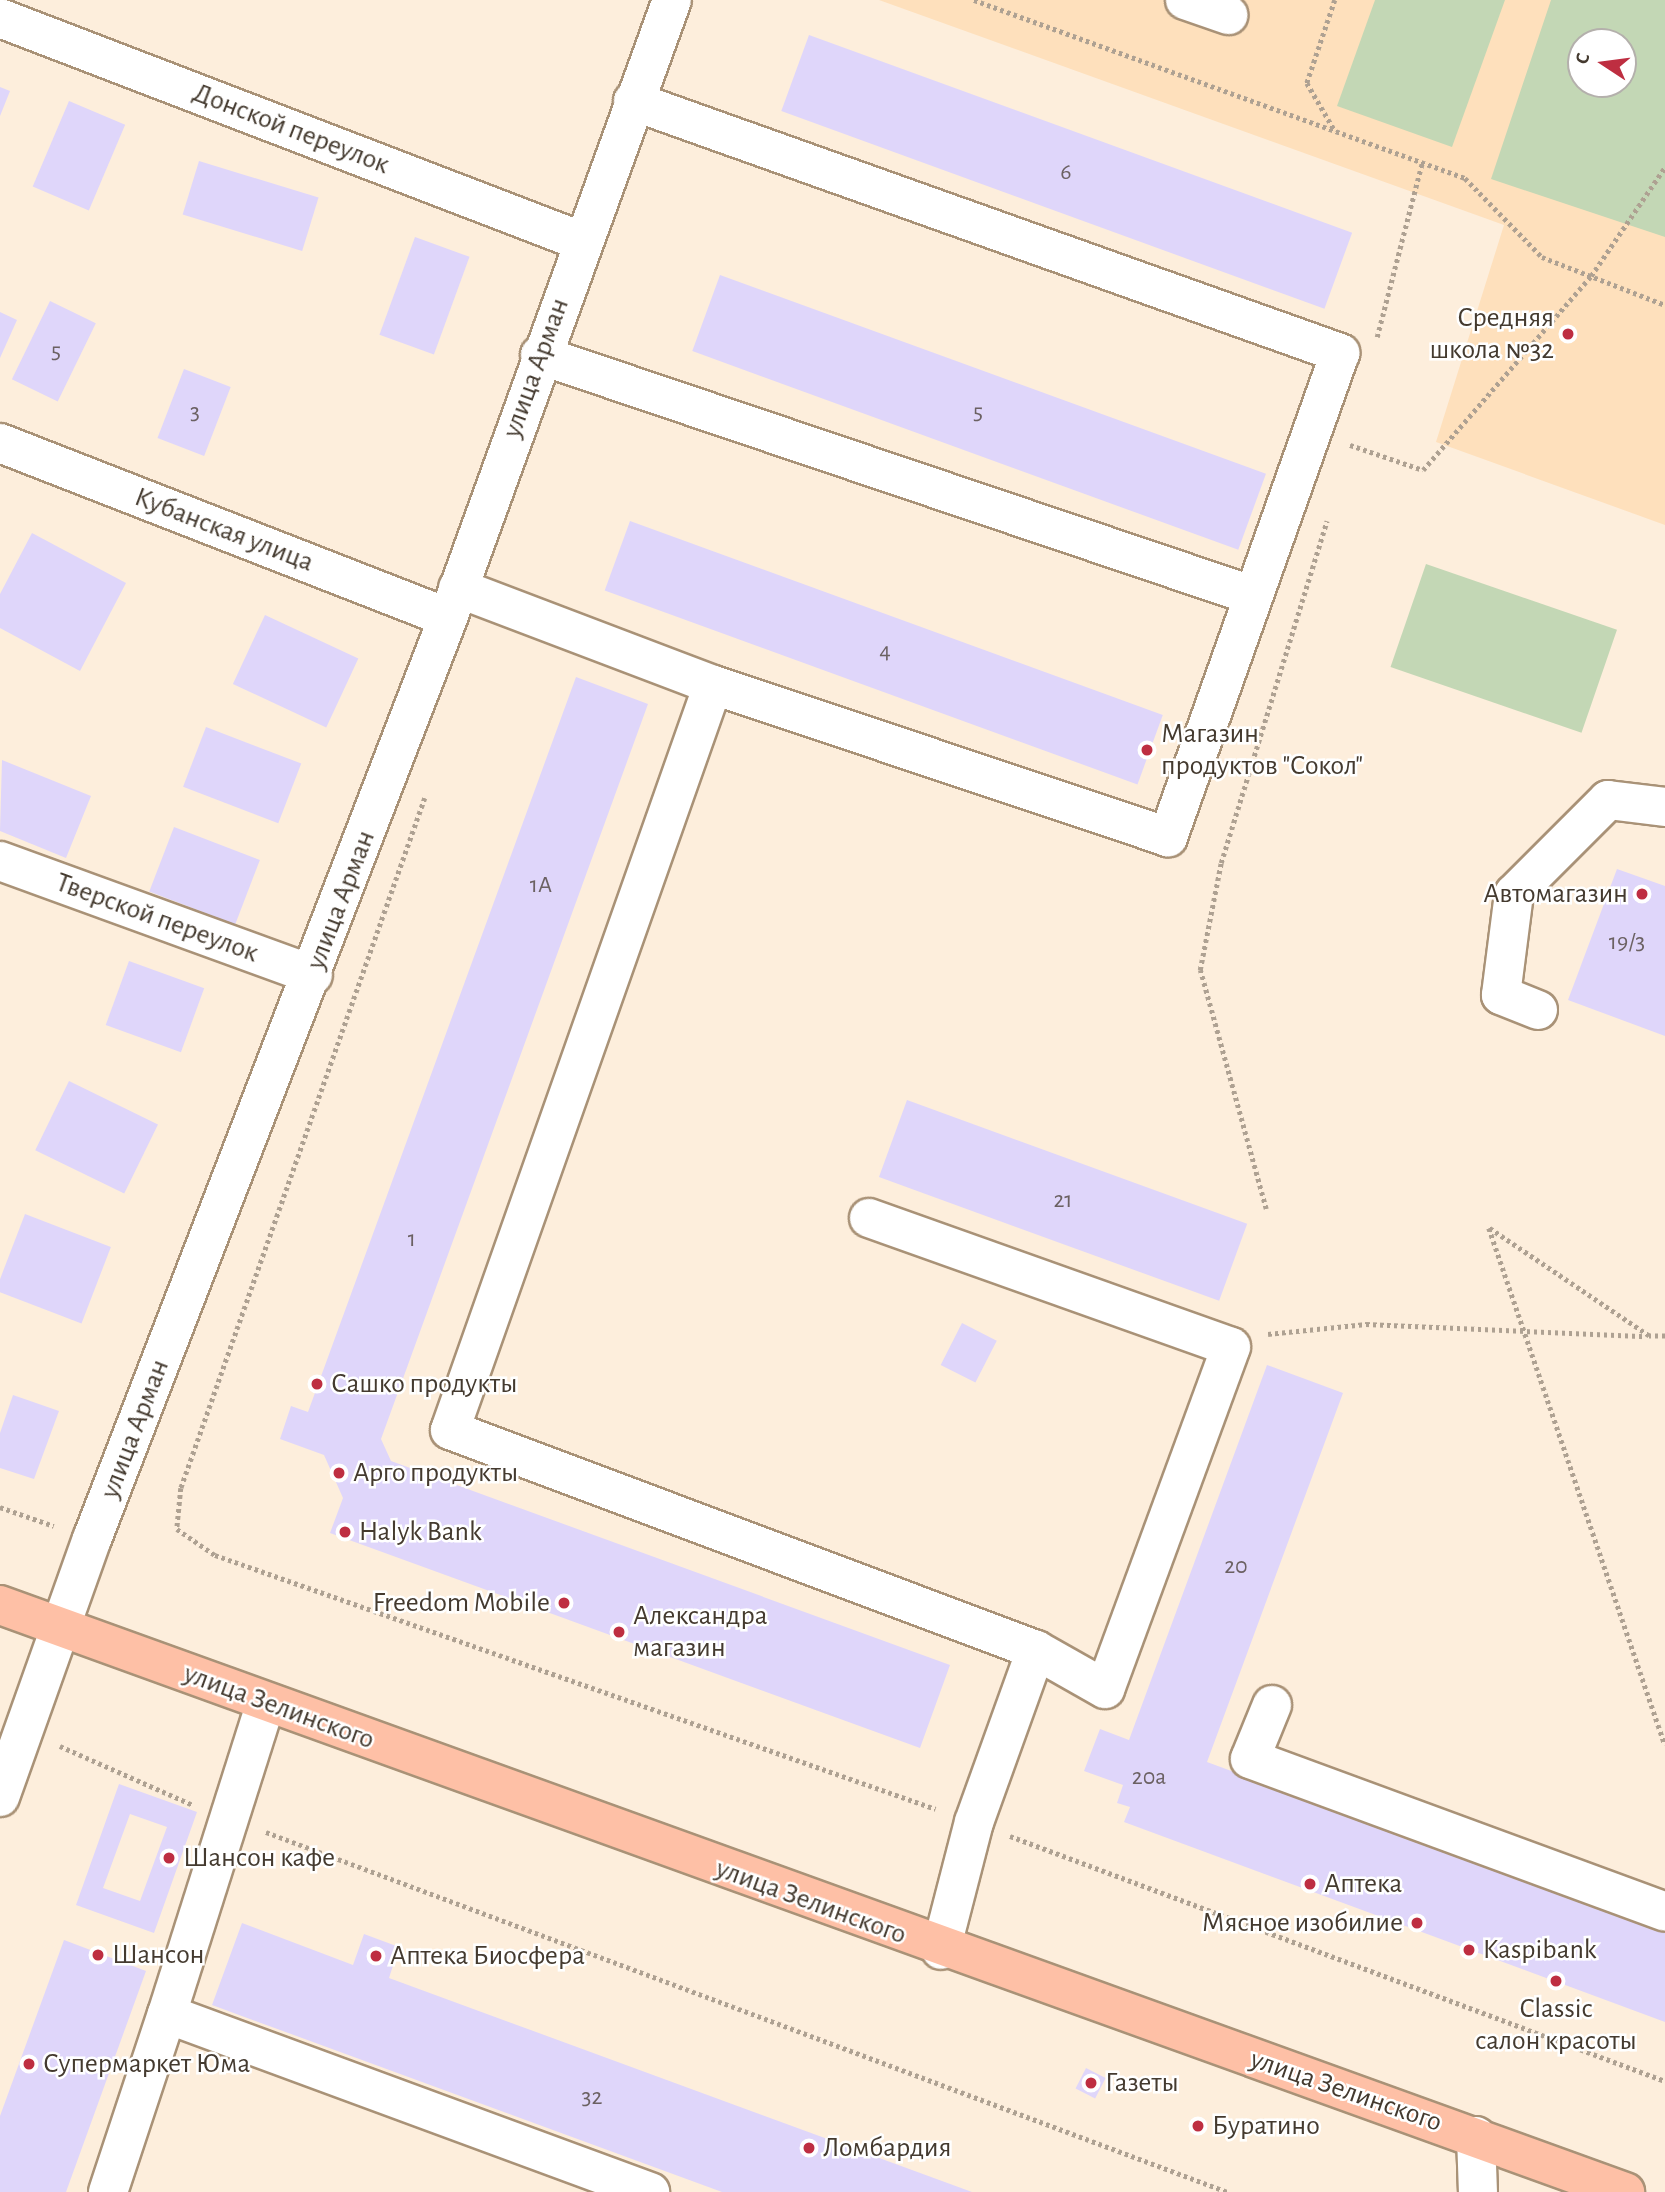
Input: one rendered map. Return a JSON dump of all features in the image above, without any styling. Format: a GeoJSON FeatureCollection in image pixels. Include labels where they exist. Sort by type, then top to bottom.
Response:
{"type":"FeatureCollection","features":[{"type":"Feature","properties":{"kind":"main road","name":"улица Зелинского"},"geometry":{"type":"LineString","coordinates":[[0,1605],[941,1950],[1476,2136],[1625,2192]]}},
{"type":"Feature","properties":{"kind":"street"},"geometry":{"type":"LineString","coordinates":[[1185,0],[1228,15]]}},
{"type":"Feature","properties":{"kind":"street","name":"улица Арман"},"geometry":{"type":"LineString","coordinates":[[0,1797],[64,1630],[92,1539],[313,975],[453,603],[667,2]]}},
{"type":"Feature","properties":{"kind":"street","name":"Донской переулок"},"geometry":{"type":"LineString","coordinates":[[0,18],[581,241]]}},
{"type":"Feature","properties":{"kind":"street"},"geometry":{"type":"LineString","coordinates":[[540,355],[1251,595],[1340,353],[633,101]]}},
{"type":"Feature","properties":{"kind":"street","name":"Кубанская улица"},"geometry":{"type":"LineString","coordinates":[[0,443],[453,603],[713,685],[1168,836],[1251,595]]}},
{"type":"Feature","properties":{"kind":"street"},"geometry":{"type":"LineString","coordinates":[[713,685],[450,1430],[1036,1650],[1105,1689],[1231,1347],[869,1218]]}},
{"type":"Feature","properties":{"kind":"street"},"geometry":{"type":"LineString","coordinates":[[1538,1010],[1501,995],[1514,894],[1608,800],[1665,807]]}},
{"type":"Feature","properties":{"kind":"street","name":"Тверской переулок"},"geometry":{"type":"LineString","coordinates":[[0,861],[313,975]]}},
{"type":"Feature","properties":{"kind":"street"},"geometry":{"type":"LineString","coordinates":[[941,1950],[974,1822],[1036,1650]]}},
{"type":"Feature","properties":{"kind":"street"},"geometry":{"type":"LineString","coordinates":[[108,2192],[266,1702]]}},
{"type":"Feature","properties":{"kind":"street"},"geometry":{"type":"LineString","coordinates":[[1272,1705],[1250,1759],[1665,1912]]}},
{"type":"Feature","properties":{"kind":"street"},"geometry":{"type":"LineString","coordinates":[[167,2014],[650,2192]]}},
{"type":"Feature","properties":{"kind":"street"},"geometry":{"type":"LineString","coordinates":[[1476,2136],[1478,2192]]}},
{"type":"Feature","properties":{"kind":"path"},"geometry":{"type":"LineString","coordinates":[[974,0],[1465,178],[1542,257],[1665,305]]}},
{"type":"Feature","properties":{"kind":"path"},"geometry":{"type":"LineString","coordinates":[[1335,0],[1307,83],[1335,131]]}},
{"type":"Feature","properties":{"kind":"path"},"geometry":{"type":"LineString","coordinates":[[1373,352],[1422,163]]}},
{"type":"Feature","properties":{"kind":"path"},"geometry":{"type":"LineString","coordinates":[[1351,443],[1423,470],[1591,276],[1665,167]]}},
{"type":"Feature","properties":{"kind":"path"},"geometry":{"type":"LineString","coordinates":[[1347,456],[1354,430]]}},
{"type":"Feature","properties":{"kind":"path"},"geometry":{"type":"LineString","coordinates":[[1266,1209],[1200,970],[1221,863],[1331,509]]}},
{"type":"Feature","properties":{"kind":"path"},"geometry":{"type":"LineString","coordinates":[[430,785],[181,1489],[177,1529],[215,1555],[974,1822],[1665,2081]]}},
{"type":"Feature","properties":{"kind":"path"},"geometry":{"type":"LineString","coordinates":[[1649,1336],[1489,1228],[1665,1745]]}},
{"type":"Feature","properties":{"kind":"path"},"geometry":{"type":"LineString","coordinates":[[1231,1347],[1282,1328],[1524,1330],[1665,1336]]}},
{"type":"Feature","properties":{"kind":"path"},"geometry":{"type":"LineString","coordinates":[[0,1507],[92,1539]]}},
{"type":"Feature","properties":{"kind":"path"},"geometry":{"type":"LineString","coordinates":[[26,1729],[124,1779],[1228,2192]]}},
{"type":"Feature","properties":{"kind":"shaded area","name":"Средняя школа №32"},"geometry":{"type":"Polygon","coordinates":[[[879,0],[1665,0],[1665,525],[1436,442],[1504,225],[879,0]]]}},
{"type":"Feature","properties":{"kind":"green space"},"geometry":{"type":"Polygon","coordinates":[[[1375,0],[1505,0],[1452,147],[1337,106],[1375,0]]]}},
{"type":"Feature","properties":{"kind":"green space"},"geometry":{"type":"Polygon","coordinates":[[[1551,0],[1665,0],[1665,237],[1491,179],[1551,0]]]}},
{"type":"Feature","properties":{"kind":"green space"},"geometry":{"type":"Polygon","coordinates":[[[1426,564],[1617,630],[1582,733],[1391,667],[1426,564]]]}},
{"type":"Feature","properties":{"kind":"building"},"geometry":{"type":"Polygon","coordinates":[[[809,35],[1352,233],[1324,309],[781,111],[809,35]]]}},
{"type":"Feature","properties":{"kind":"building"},"geometry":{"type":"Polygon","coordinates":[[[0,87],[10,91],[0,116],[0,87]]]}},
{"type":"Feature","properties":{"kind":"building"},"geometry":{"type":"Polygon","coordinates":[[[69,101],[125,125],[89,210],[33,187],[69,101]]]}},
{"type":"Feature","properties":{"kind":"building"},"geometry":{"type":"Polygon","coordinates":[[[199,161],[319,198],[302,251],[183,215],[199,161]]]}},
{"type":"Feature","properties":{"kind":"building"},"geometry":{"type":"Polygon","coordinates":[[[415,237],[470,257],[434,355],[379,335],[415,237]]]}},
{"type":"Feature","properties":{"kind":"building"},"geometry":{"type":"Polygon","coordinates":[[[720,275],[1266,474],[1238,550],[692,351],[720,275]]]}},
{"type":"Feature","properties":{"kind":"building"},"geometry":{"type":"Polygon","coordinates":[[[50,301],[96,323],[58,402],[12,379],[50,301]]]}},
{"type":"Feature","properties":{"kind":"building"},"geometry":{"type":"Polygon","coordinates":[[[0,312],[17,320],[0,358],[0,312]]]}},
{"type":"Feature","properties":{"kind":"building"},"geometry":{"type":"Polygon","coordinates":[[[184,369],[231,387],[204,456],[157,438],[184,369]]]}},
{"type":"Feature","properties":{"kind":"building"},"geometry":{"type":"Polygon","coordinates":[[[630,521],[1163,715],[1137,784],[605,591],[630,521]]]}},
{"type":"Feature","properties":{"kind":"building"},"geometry":{"type":"Polygon","coordinates":[[[32,533],[126,583],[80,671],[0,628],[0,594],[32,533]]]}},
{"type":"Feature","properties":{"kind":"building"},"geometry":{"type":"Polygon","coordinates":[[[265,615],[358,659],[326,727],[233,684],[265,615]]]}},
{"type":"Feature","properties":{"kind":"building"},"geometry":{"type":"Polygon","coordinates":[[[576,677],[648,704],[381,1439],[391,1461],[950,1665],[920,1748],[330,1533],[343,1498],[324,1455],[280,1439],[291,1406],[308,1412],[576,677]]]}},
{"type":"Feature","properties":{"kind":"building"},"geometry":{"type":"Polygon","coordinates":[[[206,727],[301,764],[278,823],[183,787],[206,727]]]}},
{"type":"Feature","properties":{"kind":"building"},"geometry":{"type":"Polygon","coordinates":[[[2,760],[91,796],[66,858],[0,831],[2,760]]]}},
{"type":"Feature","properties":{"kind":"building"},"geometry":{"type":"Polygon","coordinates":[[[174,827],[260,860],[235,924],[149,891],[174,827]]]}},
{"type":"Feature","properties":{"kind":"building"},"geometry":{"type":"Polygon","coordinates":[[[1617,869],[1665,886],[1665,1036],[1568,1000],[1617,869]]]}},
{"type":"Feature","properties":{"kind":"building"},"geometry":{"type":"Polygon","coordinates":[[[129,961],[204,988],[181,1052],[106,1025],[129,961]]]}},
{"type":"Feature","properties":{"kind":"building"},"geometry":{"type":"Polygon","coordinates":[[[69,1081],[158,1124],[124,1194],[35,1150],[69,1081]]]}},
{"type":"Feature","properties":{"kind":"building"},"geometry":{"type":"Polygon","coordinates":[[[907,1100],[1247,1224],[1219,1301],[879,1177],[907,1100]]]}},
{"type":"Feature","properties":{"kind":"building"},"geometry":{"type":"Polygon","coordinates":[[[25,1214],[111,1247],[82,1324],[0,1292],[0,1279],[25,1214]]]}},
{"type":"Feature","properties":{"kind":"building"},"geometry":{"type":"Polygon","coordinates":[[[962,1323],[997,1341],[975,1383],[941,1365],[962,1323]]]}},
{"type":"Feature","properties":{"kind":"building"},"geometry":{"type":"Polygon","coordinates":[[[1267,1365],[1343,1393],[1207,1762],[1665,1931],[1665,2022],[1124,1822],[1130,1807],[1117,1803],[1123,1785],[1084,1771],[1100,1729],[1129,1740],[1267,1365]]]}},
{"type":"Feature","properties":{"kind":"building"},"geometry":{"type":"Polygon","coordinates":[[[13,1395],[59,1411],[34,1479],[0,1468],[0,1433],[13,1395]]]}},
{"type":"Feature","properties":{"kind":"building","name":"Шансон кафе"},"geometry":{"type":"Polygon","coordinates":[[[119,1784],[197,1812],[154,1933],[76,1905],[119,1784]],[[130,1814],[103,1888],[140,1901],[167,1827],[130,1814]]]}},
{"type":"Feature","properties":{"kind":"building"},"geometry":{"type":"Polygon","coordinates":[[[242,1923],[353,1965],[364,1934],[399,1947],[389,1978],[972,2192],[722,2192],[212,2005],[242,1923]]]}},
{"type":"Feature","properties":{"kind":"building"},"geometry":{"type":"Polygon","coordinates":[[[64,1940],[146,1971],[66,2192],[0,2192],[0,2116],[64,1940]]]}},
{"type":"Feature","properties":{"kind":"building","name":"Газеты"},"geometry":{"type":"Polygon","coordinates":[[[1086,2068],[1106,2078],[1095,2098],[1076,2088],[1086,2068]]]}},
{"type":"Feature","properties":{"kind":"place","name":"Средняя школа №32"},"geometry":{"type":"Point","coordinates":[1568,334]}},
{"type":"Feature","properties":{"kind":"place","name":"Магазин продуктов \"Сокол\""},"geometry":{"type":"Point","coordinates":[1147,750]}},
{"type":"Feature","properties":{"kind":"place","name":"Автомагазин"},"geometry":{"type":"Point","coordinates":[1642,894]}},
{"type":"Feature","properties":{"kind":"place","name":"Сашко продукты"},"geometry":{"type":"Point","coordinates":[317,1384]}},
{"type":"Feature","properties":{"kind":"place","name":"Арго продукты"},"geometry":{"type":"Point","coordinates":[339,1473]}},
{"type":"Feature","properties":{"kind":"place","name":"Halyk Bank"},"geometry":{"type":"Point","coordinates":[345,1532]}},
{"type":"Feature","properties":{"kind":"place","name":"Freedom Mobile"},"geometry":{"type":"Point","coordinates":[564,1603]}},
{"type":"Feature","properties":{"kind":"place","name":"Александра магазин"},"geometry":{"type":"Point","coordinates":[619,1632]}},
{"type":"Feature","properties":{"kind":"place","name":"Шансон кафе"},"geometry":{"type":"Point","coordinates":[169,1858]}},
{"type":"Feature","properties":{"kind":"place","name":"Аптека"},"geometry":{"type":"Point","coordinates":[1310,1884]}},
{"type":"Feature","properties":{"kind":"place","name":"Мясное изобилие"},"geometry":{"type":"Point","coordinates":[1417,1923]}},
{"type":"Feature","properties":{"kind":"place","name":"Kaspibank"},"geometry":{"type":"Point","coordinates":[1469,1950]}},
{"type":"Feature","properties":{"kind":"place","name":"Шансон"},"geometry":{"type":"Point","coordinates":[98,1955]}},
{"type":"Feature","properties":{"kind":"place","name":"Аптека Биосфера"},"geometry":{"type":"Point","coordinates":[376,1956]}},
{"type":"Feature","properties":{"kind":"place","name":"Classic салон красоты"},"geometry":{"type":"Point","coordinates":[1556,1981]}},
{"type":"Feature","properties":{"kind":"place","name":"Супермаркет Юма"},"geometry":{"type":"Point","coordinates":[29,2064]}},
{"type":"Feature","properties":{"kind":"place","name":"Газеты"},"geometry":{"type":"Point","coordinates":[1091,2083]}},
{"type":"Feature","properties":{"kind":"place","name":"Буратино"},"geometry":{"type":"Point","coordinates":[1198,2126]}},
{"type":"Feature","properties":{"kind":"place","name":"Ломбардия"},"geometry":{"type":"Point","coordinates":[809,2148]}}]}
